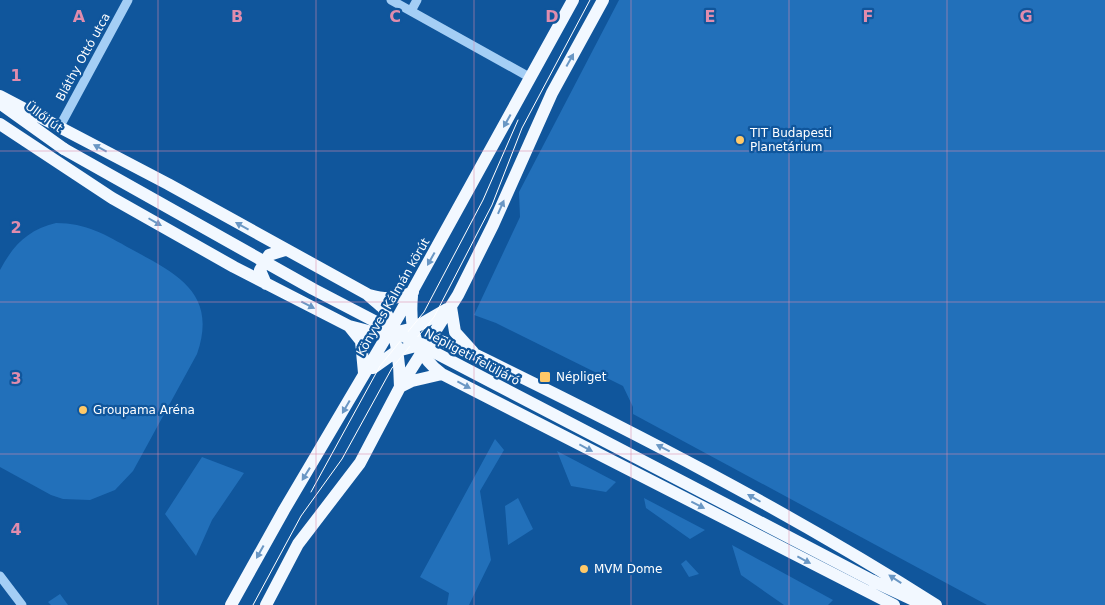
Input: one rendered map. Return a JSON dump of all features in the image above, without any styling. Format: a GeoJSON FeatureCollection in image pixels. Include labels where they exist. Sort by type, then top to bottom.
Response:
{"type":"FeatureCollection","features":[{"type":"Feature","properties":{"kind":"main road","name":"Könyves Kálmán körút"},"geometry":{"type":"LineString","coordinates":[[231,605],[391,332],[573,0]]}},
{"type":"Feature","properties":{"kind":"main road"},"geometry":{"type":"LineString","coordinates":[[266,605],[298,544],[360,463],[422,347],[451,307],[493,225],[552,93],[603,0]]}},
{"type":"Feature","properties":{"kind":"main road"},"geometry":{"type":"LineString","coordinates":[[0,96],[60,126],[367,294],[384,299],[398,299],[413,292]]}},
{"type":"Feature","properties":{"kind":"main road","name":"Üllői út"},"geometry":{"type":"LineString","coordinates":[[0,103],[64,149]]}},
{"type":"Feature","properties":{"kind":"main road"},"geometry":{"type":"LineString","coordinates":[[0,124],[112,198],[266,284],[349,326],[376,333],[414,328],[451,307]]}},
{"type":"Feature","properties":{"kind":"main road","name":"Üllői út"},"geometry":{"type":"LineString","coordinates":[[0,124],[64,149]]}},
{"type":"Feature","properties":{"kind":"main road","name":"Népligeti felüljáró"},"geometry":{"type":"LineString","coordinates":[[64,149],[312,289],[873,581]]}},
{"type":"Feature","properties":{"kind":"main road"},"geometry":{"type":"LineString","coordinates":[[266,284],[260,270],[269,255],[285,250]]}},
{"type":"Feature","properties":{"kind":"main road"},"geometry":{"type":"LineString","coordinates":[[413,292],[411,312],[414,328],[428,364],[442,374],[894,605]]}},
{"type":"Feature","properties":{"kind":"main road"},"geometry":{"type":"LineString","coordinates":[[349,326],[360,319],[367,308],[367,294]]}},
{"type":"Feature","properties":{"kind":"main road"},"geometry":{"type":"LineString","coordinates":[[367,294],[383,308],[397,351],[400,388]]}},
{"type":"Feature","properties":{"kind":"main road"},"geometry":{"type":"LineString","coordinates":[[451,307],[455,332],[474,354]]}},
{"type":"Feature","properties":{"kind":"main road"},"geometry":{"type":"LineString","coordinates":[[349,326],[362,341],[364,376]]}},
{"type":"Feature","properties":{"kind":"main road"},"geometry":{"type":"LineString","coordinates":[[364,376],[382,359],[397,351],[422,347],[441,340],[535,383],[706,470],[882,570],[936,605]]}},
{"type":"Feature","properties":{"kind":"main road"},"geometry":{"type":"LineString","coordinates":[[486,397],[485,380],[488,373],[495,368],[502,368]]}},
{"type":"Feature","properties":{"kind":"main road"},"geometry":{"type":"LineString","coordinates":[[400,388],[412,380],[442,374]]}},
{"type":"Feature","properties":{"kind":"main road"},"geometry":{"type":"LineString","coordinates":[[516,411],[535,400],[538,386],[535,383]]}},
{"type":"Feature","properties":{"kind":"main road"},"geometry":{"type":"LineString","coordinates":[[873,581],[908,605]]}},
{"type":"Feature","properties":{"kind":"main road"},"geometry":{"type":"LineString","coordinates":[[873,581],[924,605]]}},
{"type":"Feature","properties":{"kind":"street","name":"Bláthy Ottó utca"},"geometry":{"type":"LineString","coordinates":[[60,126],[128,0]]}},
{"type":"Feature","properties":{"kind":"street"},"geometry":{"type":"LineString","coordinates":[[391,0],[531,78]]}},
{"type":"Feature","properties":{"kind":"street"},"geometry":{"type":"LineString","coordinates":[[411,12],[417,0]]}},
{"type":"Feature","properties":{"kind":"street"},"geometry":{"type":"LineString","coordinates":[[0,576],[22,605]]}},
{"type":"Feature","properties":{"kind":"shaded area","name":"Népliget"},"geometry":{"type":"Polygon","coordinates":[[[619,0],[1105,0],[1105,605],[987,605],[633,414],[633,407],[623,386],[496,323],[474,315],[520,217],[519,192],[619,0]]]}},
{"type":"Feature","properties":{"kind":"shaded area","name":"Groupama Aréna"},"geometry":{"type":"Polygon","coordinates":[[[56,223],[77,225],[95,231],[164,267],[189,288],[197,301],[202,315],[202,333],[197,354],[133,471],[115,490],[90,500],[63,499],[51,495],[0,467],[0,270],[23,239],[37,230],[56,223]]]}},
{"type":"Feature","properties":{"kind":"shaded area"},"geometry":{"type":"Polygon","coordinates":[[[495,439],[504,450],[480,491],[491,560],[469,605],[447,605],[449,593],[420,577],[495,439]]]}},
{"type":"Feature","properties":{"kind":"shaded area"},"geometry":{"type":"Polygon","coordinates":[[[557,451],[616,482],[606,492],[571,486],[557,451]]]}},
{"type":"Feature","properties":{"kind":"shaded area"},"geometry":{"type":"Polygon","coordinates":[[[202,457],[244,473],[212,520],[196,556],[165,514],[202,457]]]}},
{"type":"Feature","properties":{"kind":"shaded area"},"geometry":{"type":"Polygon","coordinates":[[[518,498],[533,529],[508,545],[505,506],[518,498]]]}},
{"type":"Feature","properties":{"kind":"shaded area"},"geometry":{"type":"Polygon","coordinates":[[[644,498],[705,530],[690,539],[646,508],[644,498]]]}},
{"type":"Feature","properties":{"kind":"shaded area"},"geometry":{"type":"Polygon","coordinates":[[[732,545],[833,600],[828,605],[784,605],[741,575],[732,545]]]}},
{"type":"Feature","properties":{"kind":"shaded area"},"geometry":{"type":"Polygon","coordinates":[[[686,560],[699,574],[689,577],[681,564],[686,560]]]}},
{"type":"Feature","properties":{"kind":"shaded area"},"geometry":{"type":"Polygon","coordinates":[[[60,594],[68,605],[51,605],[48,602],[60,594]]]}},
{"type":"Feature","properties":{"kind":"tram line"},"geometry":{"type":"LineString","coordinates":[[253,605],[301,516],[342,459],[392,368],[434,317],[492,205],[522,128],[590,0]]}},
{"type":"Feature","properties":{"kind":"tram line"},"geometry":{"type":"LineString","coordinates":[[311,492],[380,366],[424,312],[483,200],[518,120]]}},
{"type":"Feature","properties":{"kind":"place","name":"TIT Budapesti Planetárium"},"geometry":{"type":"Point","coordinates":[740,140]}},
{"type":"Feature","properties":{"kind":"place","name":"Népliget"},"geometry":{"type":"Point","coordinates":[545,377]}},
{"type":"Feature","properties":{"kind":"place","name":"Groupama Aréna"},"geometry":{"type":"Point","coordinates":[83,410]}},
{"type":"Feature","properties":{"kind":"place","name":"MVM Dome"},"geometry":{"type":"Point","coordinates":[584,569]}}]}
